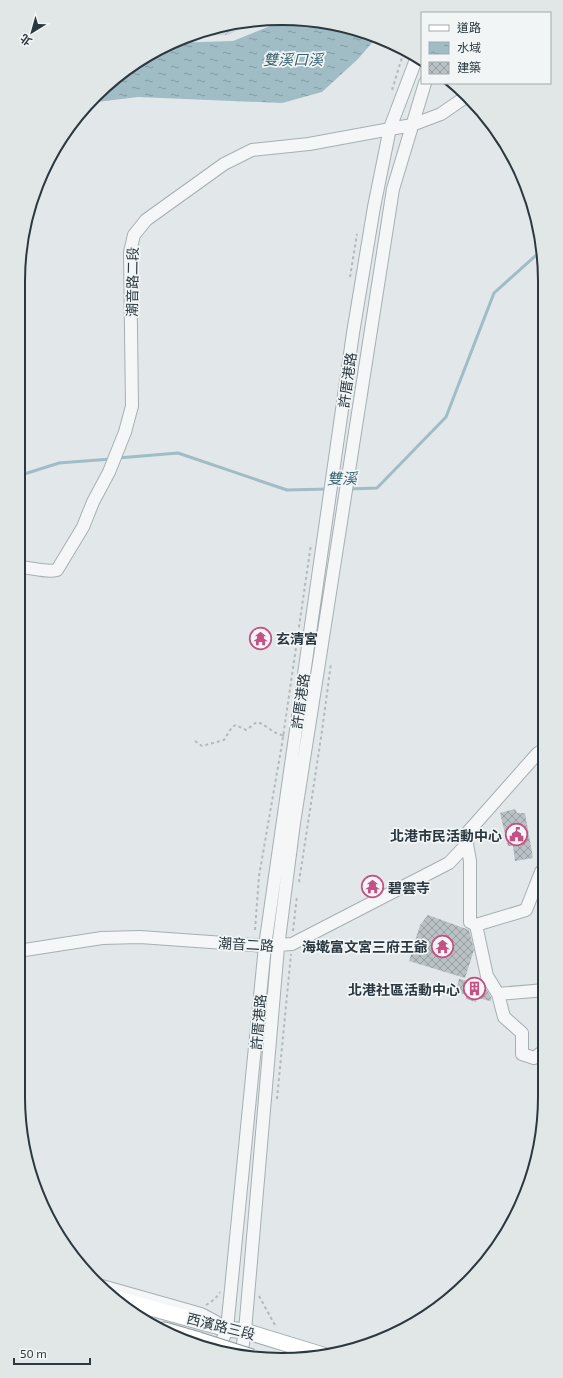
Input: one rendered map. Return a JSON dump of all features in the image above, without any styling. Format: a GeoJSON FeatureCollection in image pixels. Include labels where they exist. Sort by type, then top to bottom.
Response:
{"type":"FeatureCollection","features":[{"type":"Feature","properties":{"kind":"main road","name":"西濱路三段"},"geometry":{"type":"LineString","coordinates":[[127,1301],[227,1328],[245,1331],[311,1351]]}},
{"type":"Feature","properties":{"kind":"street","name":"許厝港路"},"geometry":{"type":"LineString","coordinates":[[220,1345],[227,1328],[265,946],[332,482],[374,207],[401,126],[416,63]]}},
{"type":"Feature","properties":{"kind":"street","name":"許厝港路"},"geometry":{"type":"LineString","coordinates":[[242,1350],[245,1331],[278,947],[294,823],[393,189],[401,126],[424,84]]}},
{"type":"Feature","properties":{"kind":"street","name":"潮音路二段"},"geometry":{"type":"LineString","coordinates":[[25,566],[34,567],[49,572],[58,570],[83,527],[109,472],[125,432],[132,406],[130,252],[134,235],[146,220],[224,164],[252,150],[309,144],[401,126],[441,114],[462,99]]}},
{"type":"Feature","properties":{"kind":"street","name":"潮音二路"},"geometry":{"type":"LineString","coordinates":[[25,950],[102,938],[140,937],[278,947],[292,944],[449,863],[467,844],[468,832],[538,753]]}},
{"type":"Feature","properties":{"kind":"street"},"geometry":{"type":"LineString","coordinates":[[467,844],[470,861],[470,922],[476,925],[526,910],[538,877]]}},
{"type":"Feature","properties":{"kind":"street"},"geometry":{"type":"LineString","coordinates":[[476,925],[487,976],[498,994],[504,1017],[522,1033],[522,1054],[534,1058],[538,1055]]}},
{"type":"Feature","properties":{"kind":"street"},"geometry":{"type":"LineString","coordinates":[[498,994],[538,991]]}},
{"type":"Feature","properties":{"kind":"street"},"geometry":{"type":"LineString","coordinates":[[112,1289],[201,1314],[227,1328]]}},
{"type":"Feature","properties":{"kind":"path"},"geometry":{"type":"LineString","coordinates":[[298,888],[331,661]]}},
{"type":"Feature","properties":{"kind":"path"},"geometry":{"type":"LineString","coordinates":[[195,741],[202,746],[224,740],[232,727],[236,725],[246,730],[257,722],[266,725],[275,733],[283,736]]}},
{"type":"Feature","properties":{"kind":"path"},"geometry":{"type":"LineString","coordinates":[[277,1104],[297,896]]}},
{"type":"Feature","properties":{"kind":"path"},"geometry":{"type":"LineString","coordinates":[[259,1294],[273,1324],[278,1329]]}},
{"type":"Feature","properties":{"kind":"shaded area"},"geometry":{"type":"Polygon","coordinates":[[[242,28],[228,35],[210,35],[242,28]]]}},
{"type":"Feature","properties":{"kind":"water","name":"雙溪口溪"},"geometry":{"type":"Polygon","coordinates":[[[282,25],[315,27],[332,30],[373,42],[358,59],[322,92],[282,103],[138,97],[98,102],[125,78],[153,59],[168,51],[190,42],[233,41],[271,26],[282,25]]]}},
{"type":"Feature","properties":{"kind":"building","name":"北港市民活動中心"},"geometry":{"type":"Polygon","coordinates":[[[515,809],[517,813],[525,813],[533,858],[515,861],[513,846],[508,846],[500,813],[515,809]]]}},
{"type":"Feature","properties":{"kind":"building","name":"海墘富文宮三府王爺"},"geometry":{"type":"Polygon","coordinates":[[[428,915],[469,930],[474,950],[465,978],[409,961],[420,925],[428,915]]]}},
{"type":"Feature","properties":{"kind":"building","name":"北港社區活動中心"},"geometry":{"type":"Polygon","coordinates":[[[459,979],[483,984],[491,997],[491,1001],[477,998],[476,1002],[466,999],[467,995],[456,992],[459,979]]]}},
{"type":"Feature","properties":{"kind":"waterway","name":"雙溪"},"geometry":{"type":"LineString","coordinates":[[348,489],[377,488],[446,417],[494,293],[536,255]]}},
{"type":"Feature","properties":{"kind":"waterway","name":"雙溪"},"geometry":{"type":"LineString","coordinates":[[118,458],[178,453],[287,490],[329,489]]}},
{"type":"Feature","properties":{"kind":"waterway","name":"雙溪"},"geometry":{"type":"LineString","coordinates":[[25,474],[59,463],[111,459]]}},
{"type":"Feature","properties":{"kind":"place","name":"玄清宮"},"geometry":{"type":"Point","coordinates":[261,638]}},
{"type":"Feature","properties":{"kind":"place","name":"北港市民活動中心"},"geometry":{"type":"Point","coordinates":[517,835]}},
{"type":"Feature","properties":{"kind":"place","name":"碧雲寺"},"geometry":{"type":"Point","coordinates":[372,887]}},
{"type":"Feature","properties":{"kind":"place","name":"海墘富文宮三府王爺"},"geometry":{"type":"Point","coordinates":[443,946]}},
{"type":"Feature","properties":{"kind":"place","name":"北港社區活動中心"},"geometry":{"type":"Point","coordinates":[475,989]}}]}
